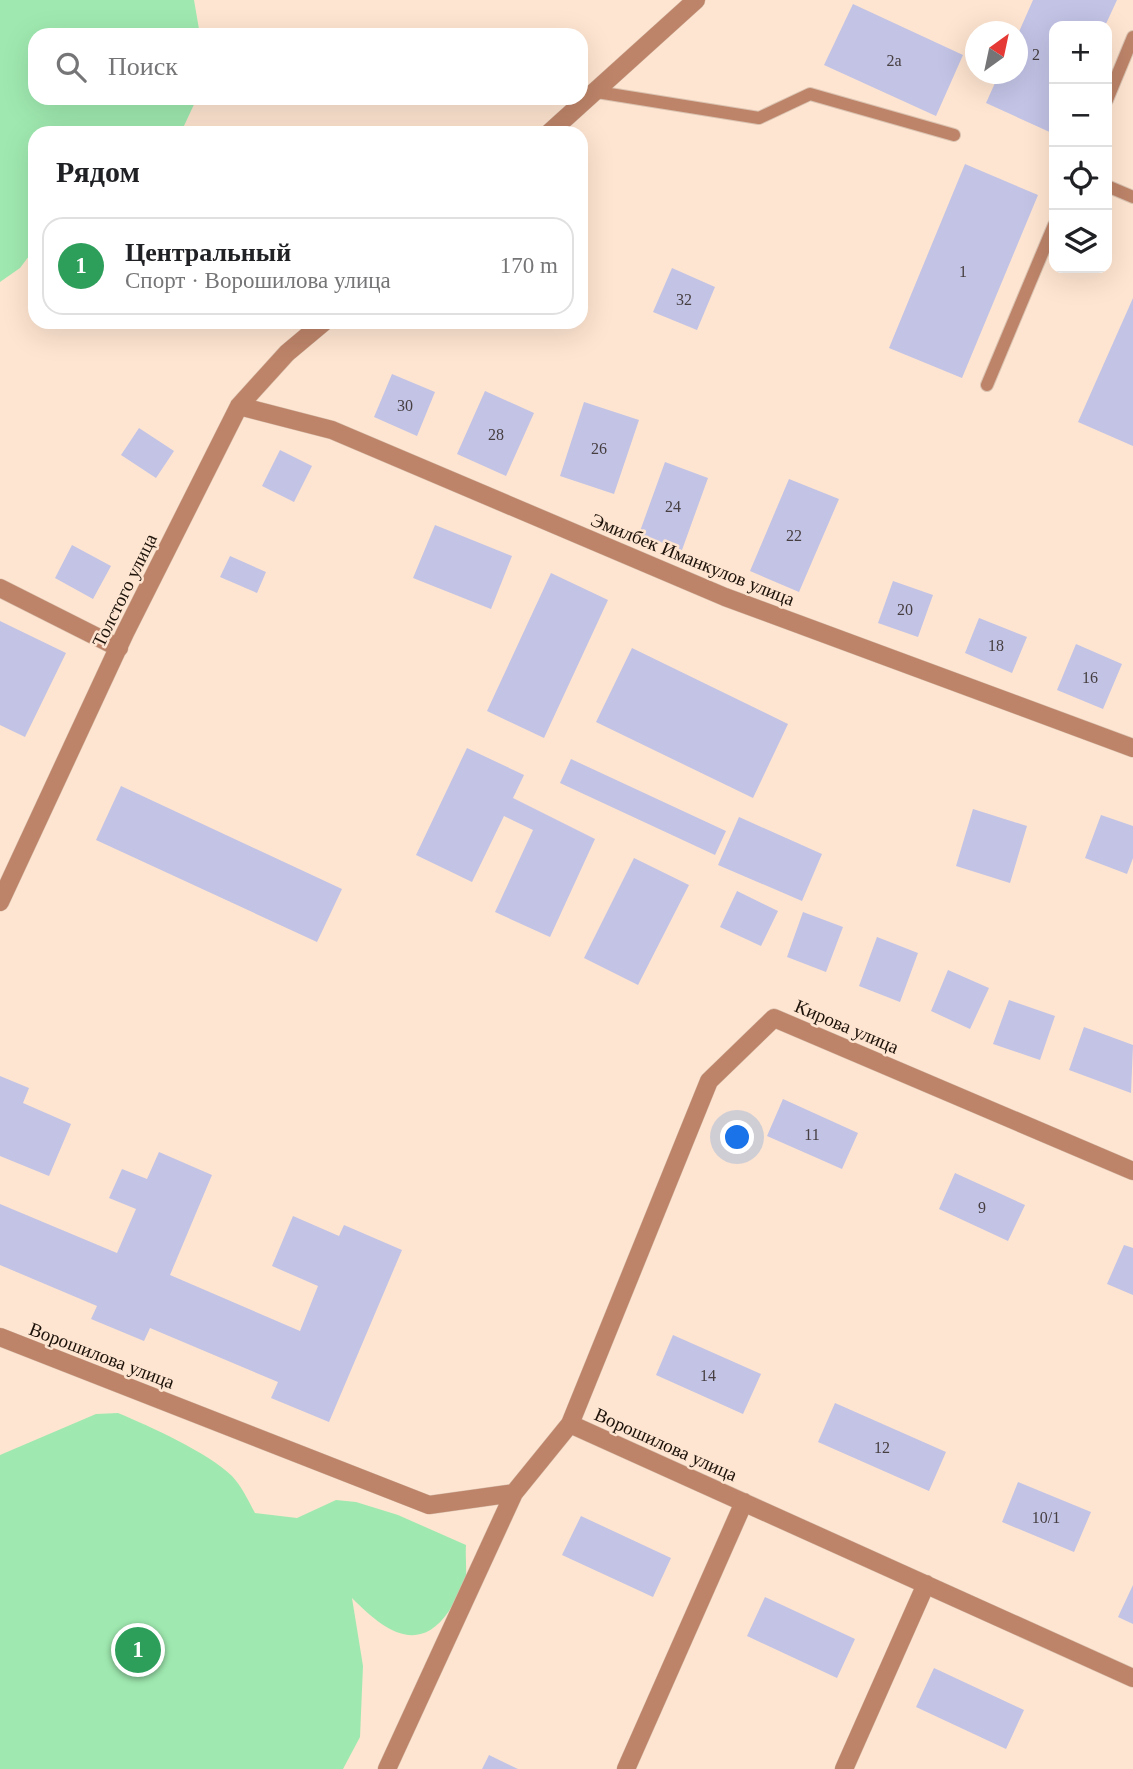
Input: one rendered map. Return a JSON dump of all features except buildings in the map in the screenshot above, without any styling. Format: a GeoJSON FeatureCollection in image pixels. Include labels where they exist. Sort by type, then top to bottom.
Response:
{"type":"FeatureCollection","features":[{"type":"Feature","properties":{"kind":"street"},"geometry":{"type":"LineString","coordinates":[[588,100],[696,0]]}},
{"type":"Feature","properties":{"kind":"street"},"geometry":{"type":"LineString","coordinates":[[557,126],[582,105]]}},
{"type":"Feature","properties":{"kind":"street","name":"Толстого улица"},"geometry":{"type":"LineString","coordinates":[[0,902],[119,648],[239,407],[287,353],[316,329]]}},
{"type":"Feature","properties":{"kind":"street","name":"Эмилбек Иманкулов улица"},"geometry":{"type":"LineString","coordinates":[[239,407],[332,430],[725,597],[1133,748]]}},
{"type":"Feature","properties":{"kind":"street"},"geometry":{"type":"LineString","coordinates":[[0,588],[119,648]]}},
{"type":"Feature","properties":{"kind":"street","name":"Кирова улица"},"geometry":{"type":"LineString","coordinates":[[570,1424],[709,1081],[774,1018],[1133,1171]]}},
{"type":"Feature","properties":{"kind":"street","name":"Ворошилова улица"},"geometry":{"type":"LineString","coordinates":[[0,1337],[429,1505],[514,1493],[570,1424],[1133,1678]]}},
{"type":"Feature","properties":{"kind":"street"},"geometry":{"type":"LineString","coordinates":[[387,1769],[514,1493]]}},
{"type":"Feature","properties":{"kind":"street"},"geometry":{"type":"LineString","coordinates":[[626,1769],[744,1502]]}},
{"type":"Feature","properties":{"kind":"street"},"geometry":{"type":"LineString","coordinates":[[844,1769],[926,1584]]}},
{"type":"Feature","properties":{"kind":"lane"},"geometry":{"type":"LineString","coordinates":[[1112,88],[1133,37]]}},
{"type":"Feature","properties":{"kind":"lane"},"geometry":{"type":"LineString","coordinates":[[597,92],[760,118],[810,94],[954,135]]}},
{"type":"Feature","properties":{"kind":"lane"},"geometry":{"type":"LineString","coordinates":[[1112,188],[1133,197]]}},
{"type":"Feature","properties":{"kind":"lane"},"geometry":{"type":"LineString","coordinates":[[987,385],[1049,237]]}},
{"type":"Feature","properties":{"kind":"green space"},"geometry":{"type":"Polygon","coordinates":[[[0,0],[194,0],[199,28],[28,28],[28,105],[194,105],[184,126],[28,126],[28,257],[20,268],[0,282],[0,0]]]}},
{"type":"Feature","properties":{"kind":"green space"},"geometry":{"type":"Polygon","coordinates":[[[118,1413],[178,1441],[222,1467],[239,1485],[255,1513],[297,1518],[336,1500],[356,1502],[398,1515],[466,1545],[464,1589],[437,1625],[424,1633],[399,1633],[375,1619],[352,1598],[363,1666],[360,1737],[343,1769],[0,1769],[0,1455],[96,1414],[118,1413]]]}},
{"type":"Feature","properties":{"kind":"place","name":"Центральный"},"geometry":{"type":"Point","coordinates":[138,1650]}}]}
